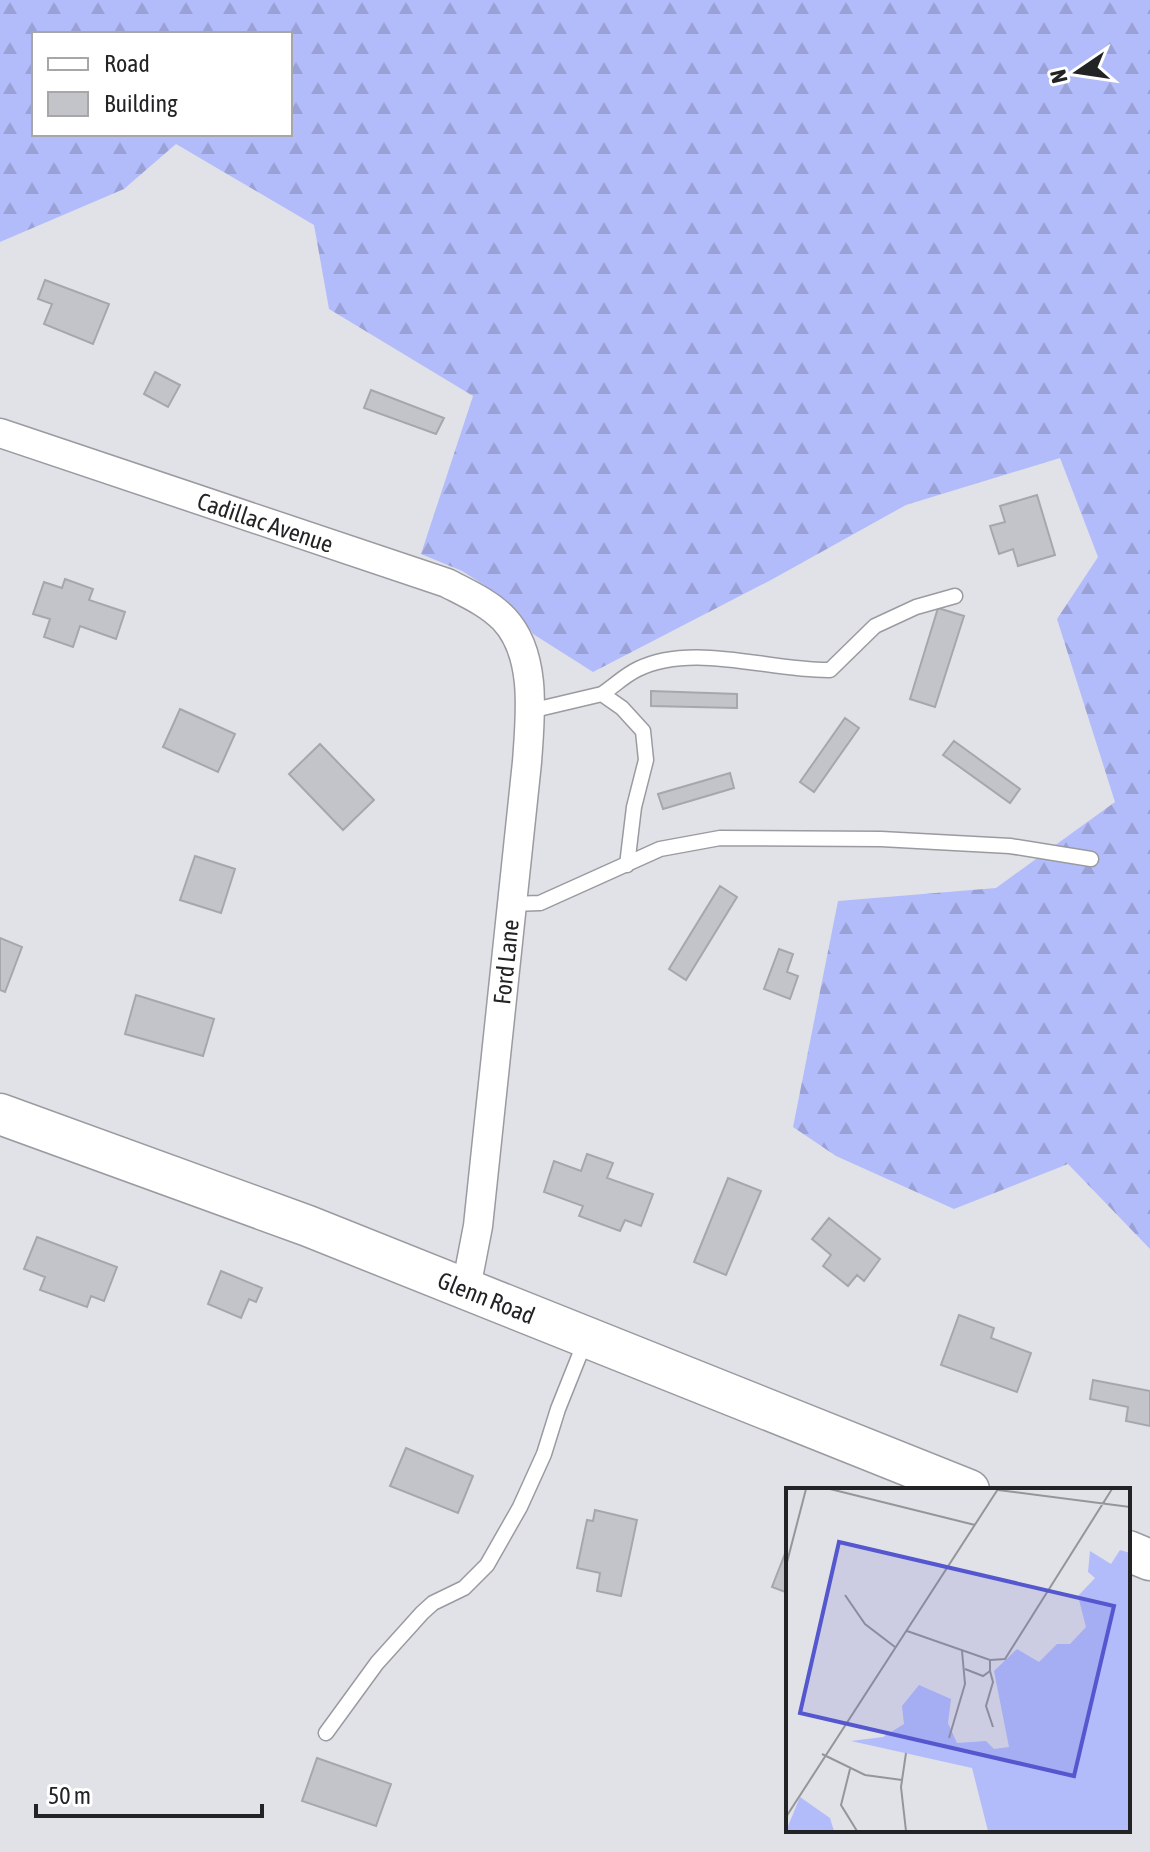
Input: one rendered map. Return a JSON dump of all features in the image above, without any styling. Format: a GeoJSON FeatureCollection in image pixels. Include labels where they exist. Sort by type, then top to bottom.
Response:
{"type":"FeatureCollection","features":[{"type":"Feature","properties":{"kind":"street","name":"Cadillac Avenue"},"geometry":{"type":"LineString","coordinates":[[0,433],[447,583],[478,599],[505,620],[516,637]]}},
{"type":"Feature","properties":{"kind":"street","name":"Ford Lane"},"geometry":{"type":"LineString","coordinates":[[466,1288],[478,1226],[530,711],[526,664],[516,637]]}},
{"type":"Feature","properties":{"kind":"street","name":"Glenn Road"},"geometry":{"type":"LineString","coordinates":[[0,1114],[308,1226],[964,1488]]}},
{"type":"Feature","properties":{"kind":"street"},"geometry":{"type":"LineString","coordinates":[[1130,1552],[1150,1560]]}},
{"type":"Feature","properties":{"kind":"lane"},"geometry":{"type":"LineString","coordinates":[[530,711],[602,694],[636,669],[667,659],[705,657],[800,671],[830,670],[875,626],[916,607],[955,596]]}},
{"type":"Feature","properties":{"kind":"lane"},"geometry":{"type":"LineString","coordinates":[[602,694],[622,708],[643,731],[646,760],[634,807],[627,865]]}},
{"type":"Feature","properties":{"kind":"lane"},"geometry":{"type":"LineString","coordinates":[[512,904],[540,903],[660,849],[720,838],[881,839],[1010,846],[1091,859]]}},
{"type":"Feature","properties":{"kind":"lane"},"geometry":{"type":"LineString","coordinates":[[326,1733],[377,1663],[422,1613],[433,1603],[464,1588],[487,1565],[520,1507],[544,1454],[587,1336]]}},
{"type":"Feature","properties":{"kind":"green space"},"geometry":{"type":"Polygon","coordinates":[[[0,0],[1150,0],[1150,1249],[1068,1164],[954,1209],[836,1156],[793,1127],[838,901],[996,888],[1115,802],[1057,619],[1098,557],[1060,458],[906,505],[771,580],[593,672],[533,634],[516,611],[484,585],[462,571],[421,554],[473,396],[329,309],[314,225],[176,144],[124,189],[0,242],[0,0]]]}},
{"type":"Feature","properties":{"kind":"building"},"geometry":{"type":"Polygon","coordinates":[[[45,280],[109,304],[93,344],[44,324],[52,304],[38,299],[45,280]]]}},
{"type":"Feature","properties":{"kind":"building"},"geometry":{"type":"Polygon","coordinates":[[[155,372],[180,385],[168,407],[144,394],[155,372]]]}},
{"type":"Feature","properties":{"kind":"building"},"geometry":{"type":"Polygon","coordinates":[[[371,390],[444,418],[436,434],[364,408],[371,390]]]}},
{"type":"Feature","properties":{"kind":"building"},"geometry":{"type":"Polygon","coordinates":[[[1037,495],[1055,555],[1018,566],[1013,549],[999,554],[990,526],[1005,522],[1000,506],[1037,495]]]}},
{"type":"Feature","properties":{"kind":"building"},"geometry":{"type":"Polygon","coordinates":[[[65,579],[93,589],[89,600],[125,612],[116,639],[80,626],[73,647],[44,637],[50,619],[33,614],[44,582],[62,588],[65,579]]]}},
{"type":"Feature","properties":{"kind":"building"},"geometry":{"type":"Polygon","coordinates":[[[938,608],[964,616],[935,707],[910,699],[938,608]]]}},
{"type":"Feature","properties":{"kind":"building"},"geometry":{"type":"Polygon","coordinates":[[[651,691],[737,694],[737,708],[651,706],[651,691]]]}},
{"type":"Feature","properties":{"kind":"building"},"geometry":{"type":"Polygon","coordinates":[[[180,709],[235,734],[218,772],[163,747],[180,709]]]}},
{"type":"Feature","properties":{"kind":"building"},"geometry":{"type":"Polygon","coordinates":[[[845,718],[859,728],[814,792],[800,782],[845,718]]]}},
{"type":"Feature","properties":{"kind":"building"},"geometry":{"type":"Polygon","coordinates":[[[954,741],[1020,789],[1010,803],[943,755],[954,741]]]}},
{"type":"Feature","properties":{"kind":"building"},"geometry":{"type":"Polygon","coordinates":[[[320,744],[374,800],[343,830],[289,774],[320,744]]]}},
{"type":"Feature","properties":{"kind":"building"},"geometry":{"type":"Polygon","coordinates":[[[730,773],[734,788],[663,809],[658,794],[730,773]]]}},
{"type":"Feature","properties":{"kind":"building"},"geometry":{"type":"Polygon","coordinates":[[[195,856],[235,869],[221,913],[180,900],[195,856]]]}},
{"type":"Feature","properties":{"kind":"building"},"geometry":{"type":"Polygon","coordinates":[[[720,886],[737,897],[686,980],[669,969],[720,886]]]}},
{"type":"Feature","properties":{"kind":"building"},"geometry":{"type":"Polygon","coordinates":[[[0,938],[22,947],[5,992],[0,990],[0,938]]]}},
{"type":"Feature","properties":{"kind":"building"},"geometry":{"type":"Polygon","coordinates":[[[779,949],[793,954],[787,972],[798,976],[790,999],[764,989],[779,949]]]}},
{"type":"Feature","properties":{"kind":"building"},"geometry":{"type":"Polygon","coordinates":[[[136,995],[214,1019],[203,1056],[125,1034],[136,995]]]}},
{"type":"Feature","properties":{"kind":"building"},"geometry":{"type":"Polygon","coordinates":[[[587,1154],[613,1163],[607,1178],[653,1194],[641,1226],[625,1220],[620,1231],[579,1216],[583,1206],[544,1192],[554,1161],[581,1171],[587,1154]]]}},
{"type":"Feature","properties":{"kind":"building"},"geometry":{"type":"Polygon","coordinates":[[[728,1178],[761,1191],[726,1275],[694,1262],[728,1178]]]}},
{"type":"Feature","properties":{"kind":"building"},"geometry":{"type":"Polygon","coordinates":[[[829,1218],[880,1259],[864,1281],[857,1275],[848,1286],[823,1266],[831,1255],[812,1239],[829,1218]]]}},
{"type":"Feature","properties":{"kind":"building"},"geometry":{"type":"Polygon","coordinates":[[[37,1237],[117,1267],[104,1301],[91,1296],[87,1307],[40,1290],[45,1277],[24,1269],[37,1237]]]}},
{"type":"Feature","properties":{"kind":"building"},"geometry":{"type":"Polygon","coordinates":[[[221,1271],[262,1288],[256,1302],[249,1299],[241,1318],[208,1304],[221,1271]]]}},
{"type":"Feature","properties":{"kind":"building"},"geometry":{"type":"Polygon","coordinates":[[[959,1315],[994,1328],[991,1338],[1031,1353],[1017,1392],[941,1365],[959,1315]]]}},
{"type":"Feature","properties":{"kind":"building"},"geometry":{"type":"Polygon","coordinates":[[[1093,1380],[1150,1391],[1150,1426],[1126,1421],[1128,1407],[1090,1399],[1093,1380]]]}},
{"type":"Feature","properties":{"kind":"building"},"geometry":{"type":"Polygon","coordinates":[[[406,1448],[473,1476],[458,1513],[390,1486],[406,1448]]]}},
{"type":"Feature","properties":{"kind":"building"},"geometry":{"type":"Polygon","coordinates":[[[595,1510],[637,1520],[621,1596],[597,1591],[600,1573],[577,1568],[587,1520],[593,1521],[595,1510]]]}},
{"type":"Feature","properties":{"kind":"building"},"geometry":{"type":"Polygon","coordinates":[[[786,1551],[786,1592],[772,1587],[786,1551]]]}},
{"type":"Feature","properties":{"kind":"building"},"geometry":{"type":"Polygon","coordinates":[[[317,1758],[391,1784],[376,1826],[302,1801],[317,1758]]]}}]}
